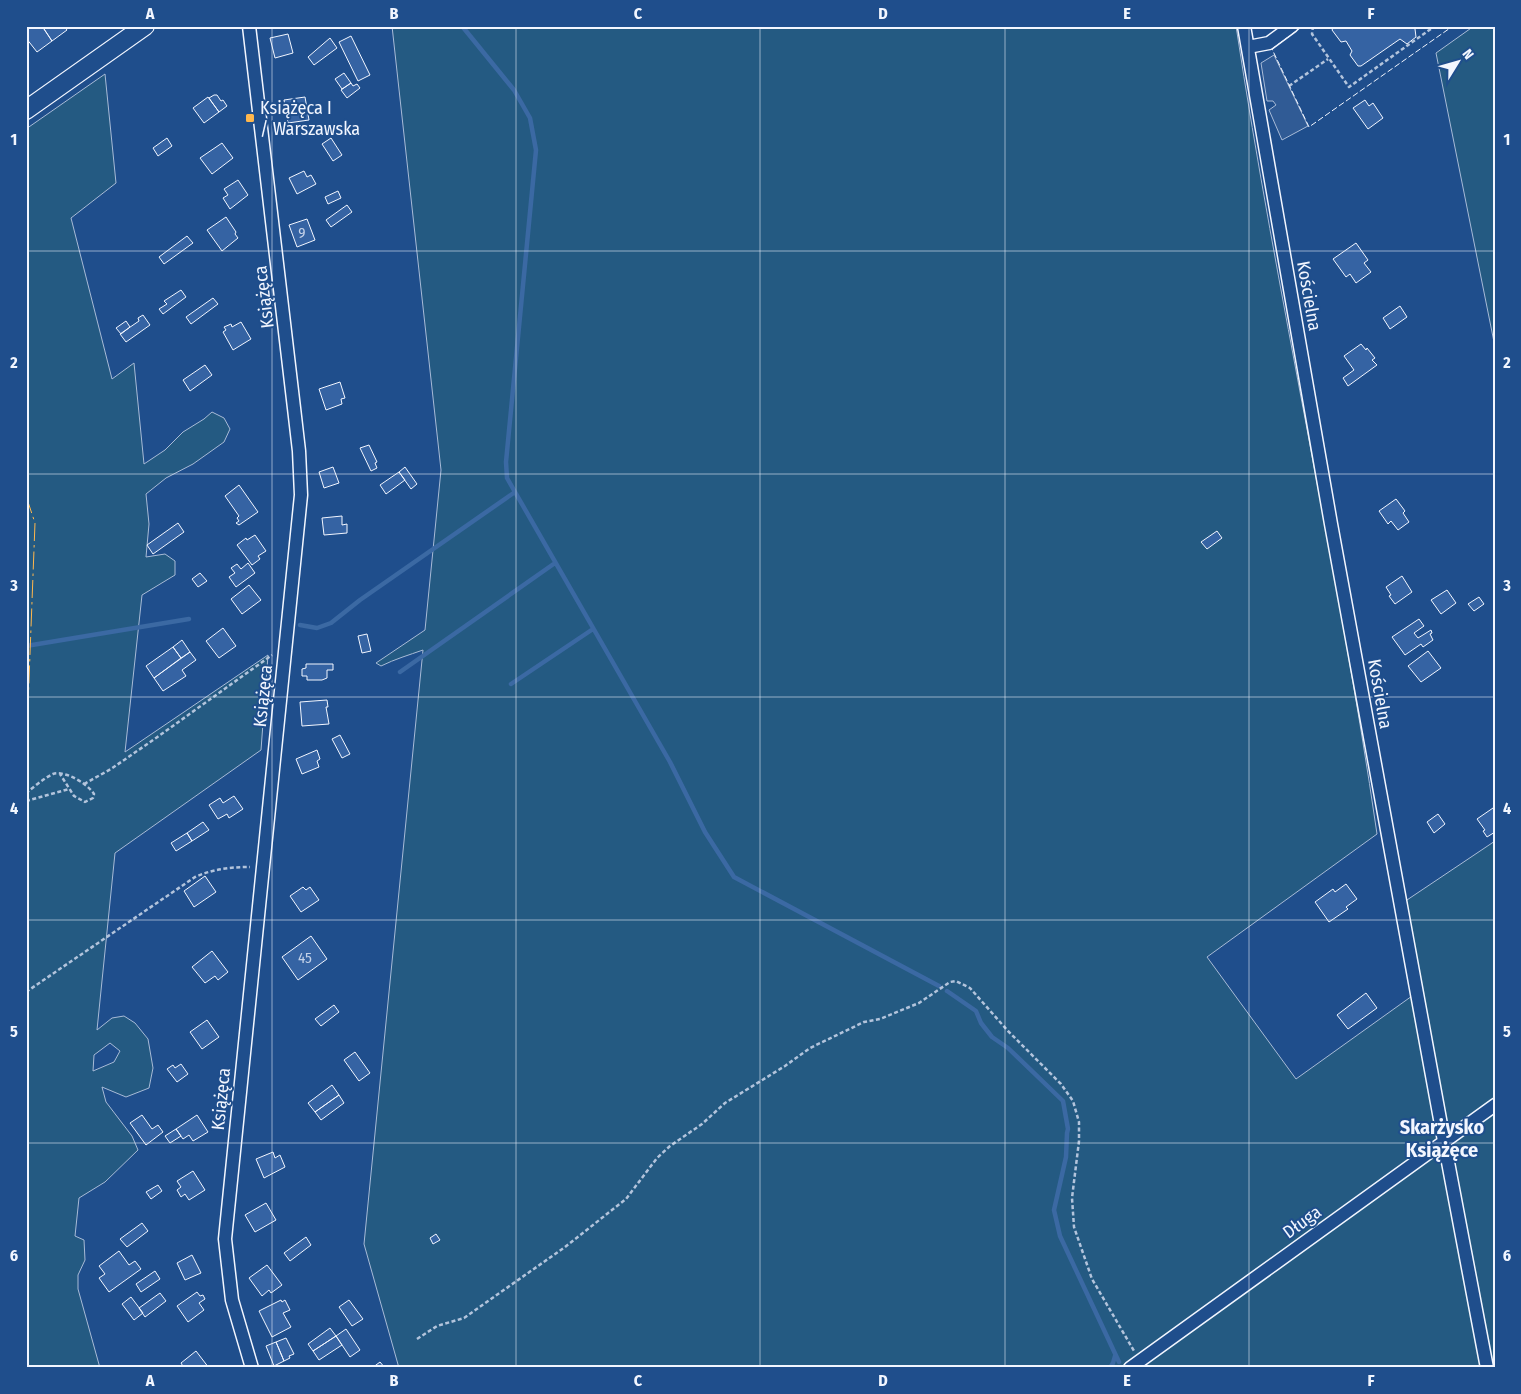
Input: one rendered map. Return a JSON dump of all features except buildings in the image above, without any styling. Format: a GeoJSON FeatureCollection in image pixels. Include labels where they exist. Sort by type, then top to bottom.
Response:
{"type":"FeatureCollection","features":[{"type":"Feature","properties":{"kind":"street"},"geometry":{"type":"LineString","coordinates":[[26,110],[145,26]]}},
{"type":"Feature","properties":{"kind":"street","name":"Książęca"},"geometry":{"type":"LineString","coordinates":[[249,26],[299,451],[301,495],[225,1239],[232,1300],[252,1368]]}},
{"type":"Feature","properties":{"kind":"street","name":"Kościelna"},"geometry":{"type":"LineString","coordinates":[[1244,26],[1328,505],[1486,1368]]}},
{"type":"Feature","properties":{"kind":"street"},"geometry":{"type":"LineString","coordinates":[[1248,48],[1269,43],[1292,26]]}},
{"type":"Feature","properties":{"kind":"street","name":"Długa"},"geometry":{"type":"LineString","coordinates":[[1135,1364],[1495,1105]]}},
{"type":"Feature","properties":{"kind":"path"},"geometry":{"type":"LineString","coordinates":[[1313,26],[1312,34],[1349,87],[1435,26]]}},
{"type":"Feature","properties":{"kind":"path"},"geometry":{"type":"LineString","coordinates":[[1289,86],[1328,58]]}},
{"type":"Feature","properties":{"kind":"path"},"geometry":{"type":"LineString","coordinates":[[84,784],[111,769],[236,680],[285,648]]}},
{"type":"Feature","properties":{"kind":"path"},"geometry":{"type":"LineString","coordinates":[[26,793],[53,774],[60,774],[71,776],[90,788],[94,794],[93,798],[90,801],[80,800],[69,790],[60,774]]}},
{"type":"Feature","properties":{"kind":"path"},"geometry":{"type":"LineString","coordinates":[[26,801],[69,790]]}},
{"type":"Feature","properties":{"kind":"path"},"geometry":{"type":"LineString","coordinates":[[26,992],[195,876],[228,867],[262,867]]}},
{"type":"Feature","properties":{"kind":"path"},"geometry":{"type":"LineString","coordinates":[[418,1339],[437,1326],[464,1318],[565,1247],[626,1199],[657,1158],[670,1146],[702,1124],[725,1103],[786,1066],[810,1048],[864,1022],[890,1016],[919,1004],[950,982],[956,981],[970,988],[1008,1031],[1061,1084],[1073,1101],[1079,1122],[1079,1142],[1072,1198],[1074,1227],[1092,1279],[1135,1364]]}},
{"type":"Feature","properties":{"kind":"shaded area"},"geometry":{"type":"Polygon","coordinates":[[[392,26],[1236,26],[1270,229],[1344,632],[1377,834],[1207,957],[1296,1079],[1412,996],[1398,906],[1495,841],[1495,1368],[399,1368],[364,1244],[423,650],[381,666],[376,663],[425,630],[441,470],[392,26]]]}},
{"type":"Feature","properties":{"kind":"shaded area"},"geometry":{"type":"Polygon","coordinates":[[[1474,26],[1495,26],[1495,347],[1436,53],[1474,26]]]}},
{"type":"Feature","properties":{"kind":"shaded area"},"geometry":{"type":"Polygon","coordinates":[[[1274,55],[1308,126],[1282,140],[1269,110],[1276,105],[1273,101],[1267,101],[1261,63],[1274,55]]]}},
{"type":"Feature","properties":{"kind":"shaded area"},"geometry":{"type":"Polygon","coordinates":[[[105,74],[116,183],[71,218],[112,379],[134,363],[144,464],[165,450],[183,432],[212,412],[224,418],[230,429],[224,442],[193,464],[166,478],[146,494],[149,524],[146,557],[165,554],[175,561],[175,575],[142,595],[125,752],[268,655],[261,750],[115,853],[97,1030],[112,1018],[124,1016],[135,1023],[148,1039],[153,1068],[149,1088],[126,1097],[102,1087],[106,1102],[132,1136],[138,1150],[105,1182],[79,1198],[75,1236],[84,1240],[85,1260],[78,1275],[78,1289],[100,1368],[26,1368],[26,129],[105,74]],[[110,1043],[94,1055],[93,1071],[114,1062],[120,1051],[110,1043]]]}},
{"type":"Feature","properties":{"kind":"waterway"},"geometry":{"type":"LineString","coordinates":[[462,26],[514,90],[530,118],[536,150],[506,462],[507,478],[670,762],[705,832],[734,877],[939,986]]}},
{"type":"Feature","properties":{"kind":"waterway"},"geometry":{"type":"LineString","coordinates":[[300,625],[317,628],[331,623],[360,600],[515,492]]}},
{"type":"Feature","properties":{"kind":"waterway"},"geometry":{"type":"LineString","coordinates":[[400,672],[555,563]]}},
{"type":"Feature","properties":{"kind":"waterway"},"geometry":{"type":"LineString","coordinates":[[26,646],[189,619]]}},
{"type":"Feature","properties":{"kind":"waterway"},"geometry":{"type":"LineString","coordinates":[[511,684],[593,629]]}},
{"type":"Feature","properties":{"kind":"waterway"},"geometry":{"type":"LineString","coordinates":[[947,991],[976,1011],[981,1023],[992,1037],[1008,1048],[1063,1101],[1068,1129],[1066,1157],[1054,1210],[1060,1236],[1119,1362]]}},
{"type":"Feature","properties":{"kind":"waterway"},"geometry":{"type":"LineString","coordinates":[[1110,1368],[1115,1356]]}},
{"type":"Feature","properties":{"kind":"fence"},"geometry":{"type":"LineString","coordinates":[[1303,26],[1272,49],[1309,127],[1453,26]]}},
{"type":"Feature","properties":{"kind":"power"},"geometry":{"type":"LineString","coordinates":[[26,496],[35,523],[26,759]]}},
{"type":"Feature","properties":{"kind":"place","name":"Książęca I / Warszawska"},"geometry":{"type":"Point","coordinates":[250,118]}},
{"type":"Feature","properties":{"kind":"district","name":"Skarżysko Książęce"},"geometry":{"type":"Point","coordinates":[1442,1138]}}]}
